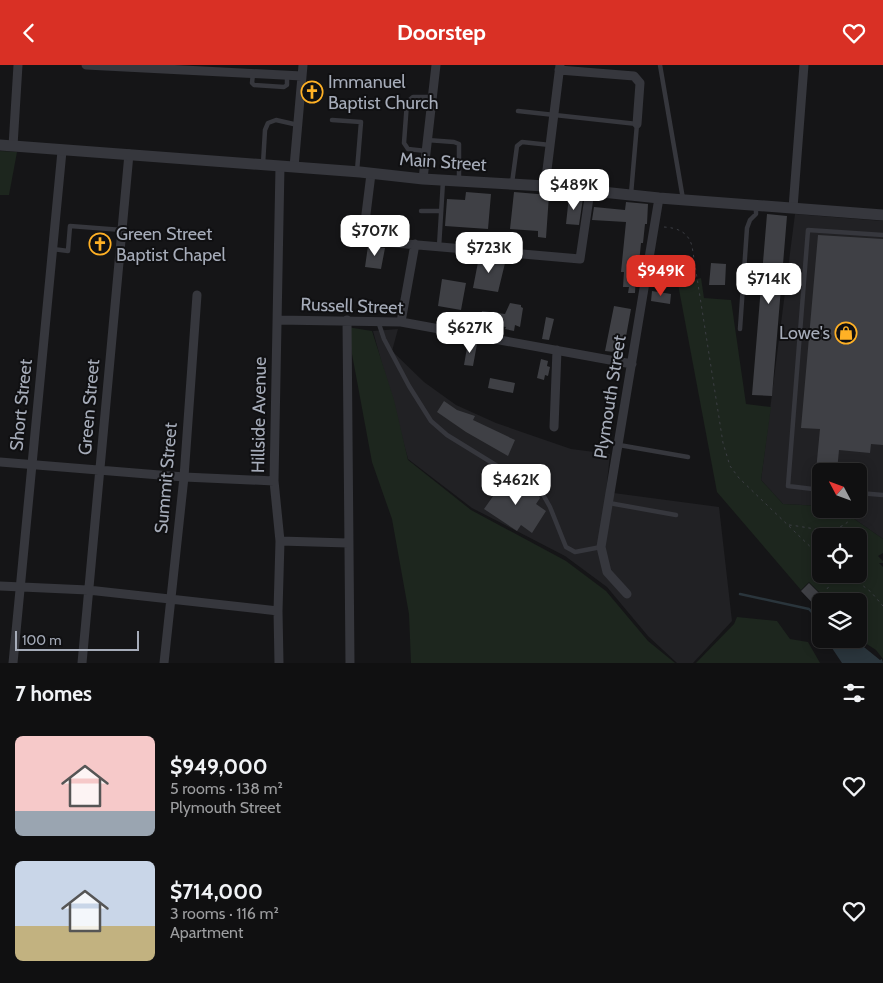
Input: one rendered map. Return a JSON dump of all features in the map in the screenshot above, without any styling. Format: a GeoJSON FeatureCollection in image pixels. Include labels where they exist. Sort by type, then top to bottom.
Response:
{"type":"FeatureCollection","features":[{"type":"Feature","properties":{"kind":"street"},"geometry":{"type":"LineString","coordinates":[[12,146],[18,65]]}},
{"type":"Feature","properties":{"kind":"street"},"geometry":{"type":"LineString","coordinates":[[86,65],[225,68],[253,73],[302,76]]}},
{"type":"Feature","properties":{"kind":"street"},"geometry":{"type":"LineString","coordinates":[[294,167],[303,65]]}},
{"type":"Feature","properties":{"kind":"street"},"geometry":{"type":"LineString","coordinates":[[423,179],[436,65]]}},
{"type":"Feature","properties":{"kind":"street"},"geometry":{"type":"LineString","coordinates":[[793,207],[804,65]]}},
{"type":"Feature","properties":{"kind":"street"},"geometry":{"type":"LineString","coordinates":[[546,186],[560,67],[634,76],[640,83],[637,124]]}},
{"type":"Feature","properties":{"kind":"street","name":"Main Street"},"geometry":{"type":"LineString","coordinates":[[0,145],[357,172],[423,179],[546,186],[659,198],[883,215]]}},
{"type":"Feature","properties":{"kind":"street","name":"Short Street"},"geometry":{"type":"LineString","coordinates":[[13,663],[62,151]]}},
{"type":"Feature","properties":{"kind":"street","name":"Green Street"},"geometry":{"type":"LineString","coordinates":[[82,663],[129,154]]}},
{"type":"Feature","properties":{"kind":"street","name":"Hillside Avenue"},"geometry":{"type":"LineString","coordinates":[[279,663],[280,541],[274,481],[280,166]]}},
{"type":"Feature","properties":{"kind":"street"},"geometry":{"type":"LineString","coordinates":[[371,174],[365,222],[366,237],[372,241],[580,259],[590,191]]}},
{"type":"Feature","properties":{"kind":"street","name":"Plymouth Street"},"geometry":{"type":"LineString","coordinates":[[627,594],[607,572],[601,547],[659,198]]}},
{"type":"Feature","properties":{"kind":"street"},"geometry":{"type":"LineString","coordinates":[[401,322],[415,245]]}},
{"type":"Feature","properties":{"kind":"street","name":"Summit Street"},"geometry":{"type":"LineString","coordinates":[[164,663],[184,477],[197,295]]}},
{"type":"Feature","properties":{"kind":"street","name":"Russell Street"},"geometry":{"type":"LineString","coordinates":[[277,320],[401,322],[632,363]]}},
{"type":"Feature","properties":{"kind":"street"},"geometry":{"type":"LineString","coordinates":[[347,320],[350,663]]}},
{"type":"Feature","properties":{"kind":"street"},"geometry":{"type":"LineString","coordinates":[[554,427],[557,350]]}},
{"type":"Feature","properties":{"kind":"street"},"geometry":{"type":"LineString","coordinates":[[0,462],[184,477],[274,481]]}},
{"type":"Feature","properties":{"kind":"street"},"geometry":{"type":"LineString","coordinates":[[280,541],[348,543]]}},
{"type":"Feature","properties":{"kind":"street"},"geometry":{"type":"LineString","coordinates":[[0,586],[88,590],[278,611]]}},
{"type":"Feature","properties":{"kind":"lane"},"geometry":{"type":"LineString","coordinates":[[660,65],[683,199]]}},
{"type":"Feature","properties":{"kind":"lane"},"geometry":{"type":"LineString","coordinates":[[426,151],[408,149],[404,143],[408,102],[414,97],[432,97]]}},
{"type":"Feature","properties":{"kind":"lane"},"geometry":{"type":"LineString","coordinates":[[518,111],[637,124],[631,195]]}},
{"type":"Feature","properties":{"kind":"lane"},"geometry":{"type":"LineString","coordinates":[[263,165],[265,130],[268,123],[276,120],[298,125]]}},
{"type":"Feature","properties":{"kind":"lane"},"geometry":{"type":"LineString","coordinates":[[332,120],[361,122],[357,172]]}},
{"type":"Feature","properties":{"kind":"lane"},"geometry":{"type":"LineString","coordinates":[[428,140],[454,141],[459,144],[459,181]]}},
{"type":"Feature","properties":{"kind":"lane"},"geometry":{"type":"LineString","coordinates":[[512,184],[519,143],[550,145]]}},
{"type":"Feature","properties":{"kind":"lane"},"geometry":{"type":"LineString","coordinates":[[439,247],[444,180]]}},
{"type":"Feature","properties":{"kind":"lane"},"geometry":{"type":"LineString","coordinates":[[740,329],[747,227],[750,219],[756,214],[756,205]]}},
{"type":"Feature","properties":{"kind":"lane"},"geometry":{"type":"LineString","coordinates":[[421,211],[441,211]]}},
{"type":"Feature","properties":{"kind":"lane"},"geometry":{"type":"LineString","coordinates":[[53,249],[68,251],[70,226],[122,230]]}},
{"type":"Feature","properties":{"kind":"lane"},"geometry":{"type":"LineString","coordinates":[[812,489],[788,487],[808,230],[883,235]]}},
{"type":"Feature","properties":{"kind":"lane"},"geometry":{"type":"LineString","coordinates":[[378,321],[384,339],[409,386],[431,421],[447,435],[490,462],[531,481],[541,491],[550,507],[566,547],[575,552],[601,547]]}},
{"type":"Feature","properties":{"kind":"lane"},"geometry":{"type":"LineString","coordinates":[[619,445],[688,457]]}},
{"type":"Feature","properties":{"kind":"lane"},"geometry":{"type":"LineString","coordinates":[[868,494],[883,495]]}},
{"type":"Feature","properties":{"kind":"lane"},"geometry":{"type":"LineString","coordinates":[[609,503],[676,515]]}},
{"type":"Feature","properties":{"kind":"path"},"geometry":{"type":"LineString","coordinates":[[653,226],[677,229],[690,238],[723,443],[730,466],[739,478],[812,548]]}},
{"type":"Feature","properties":{"kind":"path"},"geometry":{"type":"LineString","coordinates":[[788,525],[836,529],[850,522],[853,518]]}},
{"type":"Feature","properties":{"kind":"path"},"geometry":{"type":"LineString","coordinates":[[860,583],[871,592],[883,606]]}},
{"type":"Feature","properties":{"kind":"shaded area"},"geometry":{"type":"Polygon","coordinates":[[[0,151],[17,152],[9,195],[0,195],[0,151]]]}},
{"type":"Feature","properties":{"kind":"shaded area"},"geometry":{"type":"Polygon","coordinates":[[[795,214],[883,221],[883,539],[853,518],[868,517],[868,463],[812,463],[812,506],[783,504],[761,480],[795,214]]]}},
{"type":"Feature","properties":{"kind":"shaded area"},"geometry":{"type":"Polygon","coordinates":[[[701,278],[704,298],[731,300],[746,404],[771,407],[761,480],[783,504],[812,506],[812,518],[853,518],[883,539],[883,553],[878,556],[883,561],[883,563],[879,563],[883,567],[883,659],[876,650],[867,644],[867,593],[820,593],[809,582],[801,590],[717,492],[678,284],[701,278]]]}},
{"type":"Feature","properties":{"kind":"shaded area"},"geometry":{"type":"Polygon","coordinates":[[[347,327],[372,331],[394,400],[408,460],[471,510],[566,561],[606,591],[648,641],[675,663],[411,663],[409,614],[392,519],[372,462],[347,327]]]}},
{"type":"Feature","properties":{"kind":"shaded area"},"geometry":{"type":"Polygon","coordinates":[[[398,329],[392,351],[424,382],[456,405],[496,423],[571,449],[610,454],[606,492],[719,507],[732,621],[693,663],[677,663],[648,636],[607,587],[565,556],[472,508],[408,459],[373,331],[398,329]]]}},
{"type":"Feature","properties":{"kind":"shaded area"},"geometry":{"type":"Polygon","coordinates":[[[737,617],[777,621],[790,639],[808,642],[820,663],[696,663],[734,624],[737,617]]]}},
{"type":"Feature","properties":{"kind":"shaded area"},"geometry":{"type":"Polygon","coordinates":[[[832,648],[865,648],[880,660],[882,659],[883,663],[842,663],[832,648]]]}},
{"type":"Feature","properties":{"kind":"building"},"geometry":{"type":"Polygon","coordinates":[[[466,192],[491,194],[488,229],[445,226],[447,199],[465,200],[466,192]]]}},
{"type":"Feature","properties":{"kind":"building"},"geometry":{"type":"Polygon","coordinates":[[[514,192],[549,195],[546,238],[538,237],[538,231],[510,229],[514,192]]]}},
{"type":"Feature","properties":{"kind":"building"},"geometry":{"type":"Polygon","coordinates":[[[569,196],[583,198],[579,225],[566,224],[569,196]]]}},
{"type":"Feature","properties":{"kind":"building"},"geometry":{"type":"Polygon","coordinates":[[[626,202],[648,204],[647,224],[645,224],[643,243],[641,243],[635,293],[628,293],[629,287],[623,287],[624,272],[621,272],[626,222],[592,220],[594,207],[625,210],[626,202]]]}},
{"type":"Feature","properties":{"kind":"building"},"geometry":{"type":"Polygon","coordinates":[[[767,214],[787,216],[772,396],[752,395],[767,214]]]}},
{"type":"Feature","properties":{"kind":"building","name":"Lowe's"},"geometry":{"type":"Polygon","coordinates":[[[818,235],[883,239],[883,445],[871,444],[870,453],[839,450],[838,463],[817,463],[820,429],[801,428],[818,235]]]}},
{"type":"Feature","properties":{"kind":"building"},"geometry":{"type":"Polygon","coordinates":[[[368,246],[385,248],[381,269],[365,267],[368,246]]]}},
{"type":"Feature","properties":{"kind":"building"},"geometry":{"type":"Polygon","coordinates":[[[479,257],[506,259],[498,292],[473,288],[479,257]]]}},
{"type":"Feature","properties":{"kind":"building"},"geometry":{"type":"Polygon","coordinates":[[[711,263],[726,264],[725,285],[709,285],[711,263]]]}},
{"type":"Feature","properties":{"kind":"building"},"geometry":{"type":"Polygon","coordinates":[[[442,279],[466,283],[461,310],[438,306],[442,279]]]}},
{"type":"Feature","properties":{"kind":"building"},"geometry":{"type":"Polygon","coordinates":[[[652,291],[671,294],[670,304],[651,301],[652,291]]]}},
{"type":"Feature","properties":{"kind":"building"},"geometry":{"type":"Polygon","coordinates":[[[510,303],[521,305],[523,308],[520,327],[515,325],[514,331],[505,329],[506,327],[484,324],[485,321],[480,320],[482,311],[505,314],[510,303]]]}},
{"type":"Feature","properties":{"kind":"building"},"geometry":{"type":"Polygon","coordinates":[[[614,306],[631,309],[623,353],[605,351],[614,306]]]}},
{"type":"Feature","properties":{"kind":"building"},"geometry":{"type":"Polygon","coordinates":[[[546,317],[554,319],[549,340],[542,339],[546,317]]]}},
{"type":"Feature","properties":{"kind":"building"},"geometry":{"type":"Polygon","coordinates":[[[468,342],[477,344],[473,366],[464,365],[468,342]]]}},
{"type":"Feature","properties":{"kind":"building"},"geometry":{"type":"Polygon","coordinates":[[[541,359],[548,361],[547,366],[550,367],[548,376],[545,375],[544,380],[537,378],[541,359]]]}},
{"type":"Feature","properties":{"kind":"building"},"geometry":{"type":"Polygon","coordinates":[[[490,378],[515,383],[513,393],[488,388],[490,378]]]}},
{"type":"Feature","properties":{"kind":"building"},"geometry":{"type":"Polygon","coordinates":[[[444,401],[457,410],[475,416],[473,420],[515,440],[508,456],[466,432],[437,412],[444,401]]]}},
{"type":"Feature","properties":{"kind":"building"},"geometry":{"type":"Polygon","coordinates":[[[508,475],[539,496],[540,498],[536,504],[546,511],[532,533],[521,525],[517,531],[484,509],[508,475]]]}},
{"type":"Feature","properties":{"kind":"building"},"geometry":{"type":"Polygon","coordinates":[[[809,583],[819,593],[812,593],[812,603],[801,591],[809,583]]]}},
{"type":"Feature","properties":{"kind":"waterway"},"geometry":{"type":"LineString","coordinates":[[740,594],[809,609],[812,612]]}},
{"type":"Feature","properties":{"kind":"place","name":"Immanuel Baptist Church"},"geometry":{"type":"Point","coordinates":[312,92]}},
{"type":"Feature","properties":{"kind":"place","name":"Green Street Baptist Chapel"},"geometry":{"type":"Point","coordinates":[100,244]}},
{"type":"Feature","properties":{"kind":"place","name":"Lowe's"},"geometry":{"type":"Point","coordinates":[846,333]}}]}
